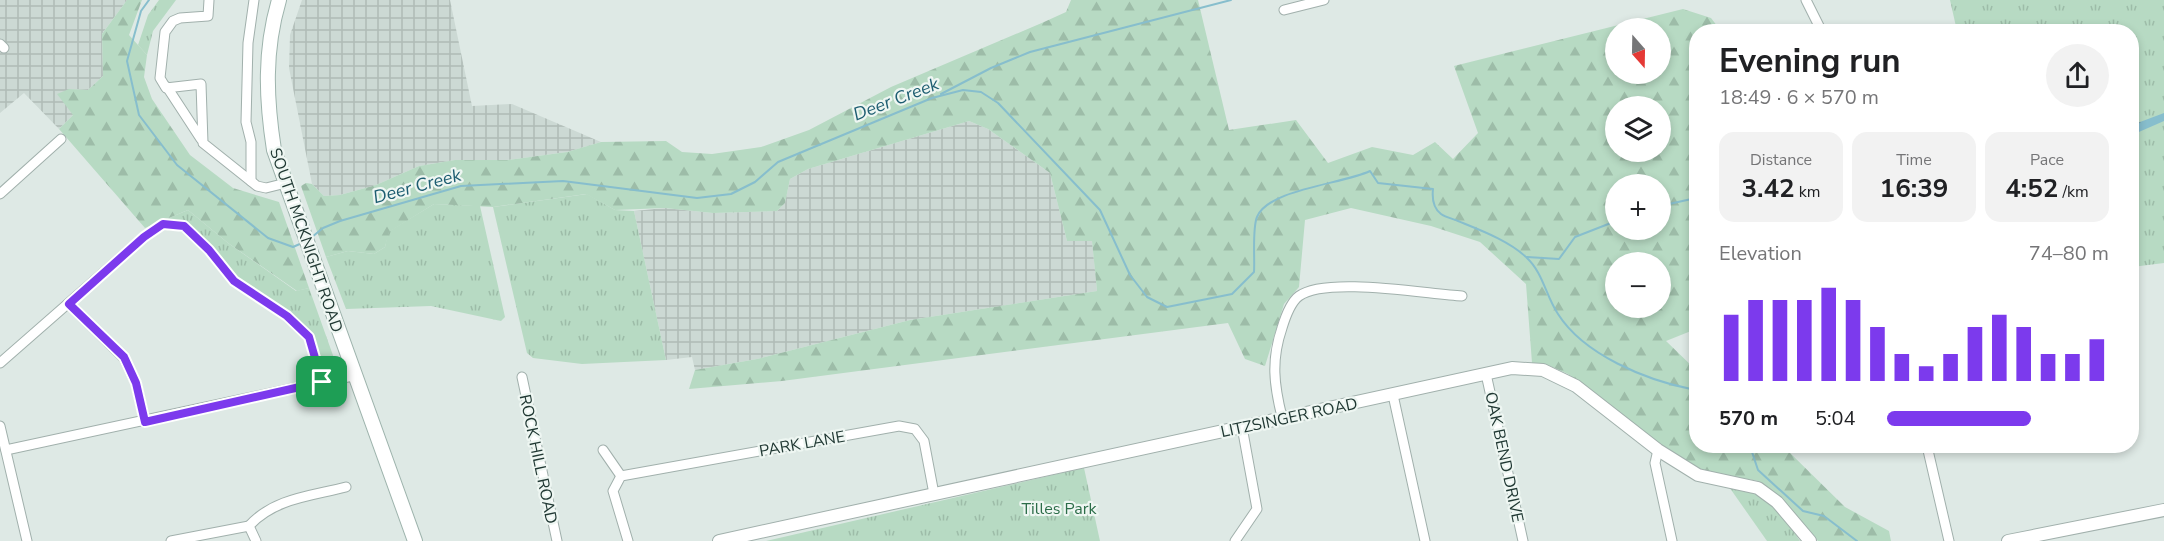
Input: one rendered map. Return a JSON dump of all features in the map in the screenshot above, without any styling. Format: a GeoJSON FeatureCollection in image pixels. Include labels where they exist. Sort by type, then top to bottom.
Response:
{"type":"FeatureCollection","features":[{"type":"Feature","properties":{"kind":"main road","name":"SOUTH MCKNIGHT ROAD"},"geometry":{"type":"LineString","coordinates":[[279,0],[267,50],[266,99],[274,150],[353,376],[415,541]]}},
{"type":"Feature","properties":{"kind":"street"},"geometry":{"type":"LineString","coordinates":[[208,0],[208,16],[180,18],[173,21],[165,32],[159,78],[203,141],[251,181],[266,188],[286,183]]}},
{"type":"Feature","properties":{"kind":"street"},"geometry":{"type":"LineString","coordinates":[[251,181],[251,141],[246,122],[248,43],[254,0]]}},
{"type":"Feature","properties":{"kind":"street"},"geometry":{"type":"LineString","coordinates":[[1284,10],[1324,0]]}},
{"type":"Feature","properties":{"kind":"street"},"geometry":{"type":"LineString","coordinates":[[1806,0],[1818,24]]}},
{"type":"Feature","properties":{"kind":"street"},"geometry":{"type":"LineString","coordinates":[[167,87],[201,84],[203,141]]}},
{"type":"Feature","properties":{"kind":"street"},"geometry":{"type":"LineString","coordinates":[[0,194],[61,139]]}},
{"type":"Feature","properties":{"kind":"street"},"geometry":{"type":"LineString","coordinates":[[0,363],[144,237],[163,224],[184,226],[209,250],[234,281],[287,316],[309,337],[322,382]]}},
{"type":"Feature","properties":{"kind":"street"},"geometry":{"type":"LineString","coordinates":[[1282,417],[1273,381],[1273,364],[1281,331],[1297,297],[1313,289],[1358,286],[1462,296]]}},
{"type":"Feature","properties":{"kind":"street"},"geometry":{"type":"LineString","coordinates":[[69,304],[124,357],[136,383],[145,422]]}},
{"type":"Feature","properties":{"kind":"street","name":"LITZSINGER ROAD"},"geometry":{"type":"LineString","coordinates":[[719,541],[1512,368],[1543,370],[1576,386],[1658,450],[1698,475],[1758,488],[1777,502],[1810,541]]}},
{"type":"Feature","properties":{"kind":"street","name":"OAK BEND DRIVE"},"geometry":{"type":"LineString","coordinates":[[1486,374],[1523,541]]}},
{"type":"Feature","properties":{"kind":"street"},"geometry":{"type":"LineString","coordinates":[[6,450],[353,376]]}},
{"type":"Feature","properties":{"kind":"street","name":"ROCK HILL ROAD"},"geometry":{"type":"LineString","coordinates":[[522,376],[557,541]]}},
{"type":"Feature","properties":{"kind":"street"},"geometry":{"type":"LineString","coordinates":[[1393,395],[1425,541]]}},
{"type":"Feature","properties":{"kind":"street","name":"PARK LANE"},"geometry":{"type":"LineString","coordinates":[[621,476],[899,426],[918,425],[924,441],[934,494]]}},
{"type":"Feature","properties":{"kind":"street"},"geometry":{"type":"LineString","coordinates":[[0,426],[27,541]]}},
{"type":"Feature","properties":{"kind":"street"},"geometry":{"type":"LineString","coordinates":[[1235,541],[1257,508],[1242,427]]}},
{"type":"Feature","properties":{"kind":"street"},"geometry":{"type":"LineString","coordinates":[[603,450],[621,476],[613,491],[628,541]]}},
{"type":"Feature","properties":{"kind":"street"},"geometry":{"type":"LineString","coordinates":[[1658,450],[1655,463],[1672,541]]}},
{"type":"Feature","properties":{"kind":"street"},"geometry":{"type":"LineString","coordinates":[[1929,453],[1949,541]]}},
{"type":"Feature","properties":{"kind":"street"},"geometry":{"type":"LineString","coordinates":[[171,541],[249,526],[259,514],[276,504],[346,487]]}},
{"type":"Feature","properties":{"kind":"street"},"geometry":{"type":"LineString","coordinates":[[2008,541],[2164,510]]}},
{"type":"Feature","properties":{"kind":"street"},"geometry":{"type":"LineString","coordinates":[[249,526],[256,541]]}},
{"type":"Feature","properties":{"kind":"shaded area"},"geometry":{"type":"Polygon","coordinates":[[[0,0],[127,0],[102,34],[103,76],[88,90],[69,89],[73,115],[59,129],[24,93],[0,113],[0,0]]]}},
{"type":"Feature","properties":{"kind":"shaded area"},"geometry":{"type":"Polygon","coordinates":[[[302,0],[450,0],[472,106],[512,104],[601,142],[567,152],[508,160],[455,160],[419,166],[376,185],[340,195],[324,196],[312,184],[289,68],[290,35],[302,0]]]}},
{"type":"Feature","properties":{"kind":"shaded area"},"geometry":{"type":"Polygon","coordinates":[[[969,121],[988,129],[1050,173],[1067,241],[1092,240],[1097,291],[910,320],[757,359],[695,370],[692,357],[666,360],[634,211],[665,208],[713,213],[777,211],[785,203],[790,179],[808,169],[969,121]]]}},
{"type":"Feature","properties":{"kind":"green space"},"geometry":{"type":"Polygon","coordinates":[[[127,0],[142,0],[129,35],[147,55],[144,77],[152,99],[190,155],[233,188],[279,202],[309,288],[297,291],[228,243],[188,210],[145,228],[59,129],[73,115],[57,94],[69,89],[88,90],[103,76],[102,34],[127,0]]]}},
{"type":"Feature","properties":{"kind":"green space"},"geometry":{"type":"Polygon","coordinates":[[[159,0],[176,0],[153,31],[147,55],[138,45],[148,15],[159,0]]]}},
{"type":"Feature","properties":{"kind":"green space"},"geometry":{"type":"Polygon","coordinates":[[[1071,0],[1198,0],[1229,130],[1296,120],[1328,163],[1372,147],[1413,155],[1435,142],[1453,159],[1478,133],[1454,66],[1605,28],[1605,84],[1671,84],[1671,18],[1647,18],[1683,9],[1711,18],[1716,24],[1689,24],[1689,332],[1666,341],[1689,363],[1689,453],[1790,453],[1845,507],[1889,531],[1891,541],[1818,541],[1769,489],[1758,481],[1704,471],[1656,443],[1568,374],[1550,366],[1532,363],[1526,284],[1480,242],[1431,226],[1351,208],[1305,220],[1299,287],[1284,304],[1265,366],[1245,359],[1228,323],[782,381],[689,389],[695,370],[757,359],[910,320],[1097,291],[1092,241],[1067,241],[1050,173],[988,129],[969,121],[808,169],[790,179],[785,203],[777,211],[713,213],[665,208],[615,210],[586,194],[493,207],[434,204],[389,232],[385,247],[374,254],[348,251],[326,257],[301,186],[306,183],[312,184],[324,196],[340,195],[376,185],[419,166],[455,160],[508,160],[567,152],[601,142],[666,141],[682,152],[712,154],[761,147],[809,130],[891,87],[1066,12],[1071,0]]]}},
{"type":"Feature","properties":{"kind":"green space"},"geometry":{"type":"Polygon","coordinates":[[[1950,0],[2164,0],[2164,263],[2139,266],[2139,24],[1955,24],[1950,0]]]}},
{"type":"Feature","properties":{"kind":"green space"},"geometry":{"type":"Polygon","coordinates":[[[587,194],[615,210],[634,211],[666,360],[582,364],[533,358],[527,353],[493,207],[587,194]]]}},
{"type":"Feature","properties":{"kind":"green space"},"geometry":{"type":"Polygon","coordinates":[[[434,204],[480,206],[505,317],[501,321],[431,306],[346,309],[326,257],[348,251],[374,254],[385,247],[388,232],[434,204]]]}},
{"type":"Feature","properties":{"kind":"green space"},"geometry":{"type":"Polygon","coordinates":[[[188,210],[228,243],[296,291],[309,288],[340,375],[333,376],[324,371],[311,337],[239,282],[189,227],[158,223],[145,228],[188,210]]]}},
{"type":"Feature","properties":{"kind":"green space","name":"Tilles Park"},"geometry":{"type":"Polygon","coordinates":[[[1084,468],[1100,541],[766,541],[1079,469],[1084,468]]]}},
{"type":"Feature","properties":{"kind":"green space"},"geometry":{"type":"Polygon","coordinates":[[[1727,484],[1751,492],[1770,504],[1800,541],[1767,541],[1727,484]]]}},
{"type":"Feature","properties":{"kind":"water"},"geometry":{"type":"Polygon","coordinates":[[[2164,113],[2164,121],[2139,132],[2139,122],[2164,113]]]}},
{"type":"Feature","properties":{"kind":"waterway","name":"Deer Creek"},"geometry":{"type":"LineString","coordinates":[[149,0],[141,11],[127,61],[139,115],[177,165],[268,238],[293,247],[302,243]]}},
{"type":"Feature","properties":{"kind":"waterway"},"geometry":{"type":"LineString","coordinates":[[941,94],[991,68],[1030,52],[1231,0]]}},
{"type":"Feature","properties":{"kind":"waterway","name":"Deer Creek"},"geometry":{"type":"LineString","coordinates":[[312,237],[323,228],[340,221],[461,186],[563,181],[697,198],[731,194],[755,182],[778,162],[932,98],[963,90],[981,92],[998,103],[1100,210],[1130,275],[1147,297],[1167,307],[1232,294],[1254,272],[1255,222],[1264,208],[1290,194],[1370,171],[1378,183],[1433,189],[1434,203],[1441,214],[1476,228],[1520,252],[1537,271],[1558,314],[1583,342],[1617,364],[1655,379],[1689,389]]}},
{"type":"Feature","properties":{"kind":"waterway"},"geometry":{"type":"LineString","coordinates":[[1671,204],[1689,200]]}},
{"type":"Feature","properties":{"kind":"waterway"},"geometry":{"type":"LineString","coordinates":[[1527,257],[1559,259],[1575,237],[1605,225]]}},
{"type":"Feature","properties":{"kind":"waterway","name":"Deer Creek"},"geometry":{"type":"LineString","coordinates":[[1752,453],[1758,470],[1803,511],[1824,516],[1857,541]]}},
{"type":"Feature","properties":{"kind":"route"},"geometry":{"type":"LineString","coordinates":[[163,224],[184,226],[209,250],[234,281],[287,316],[309,337],[322,382],[145,422],[136,383],[124,357],[69,304],[144,237],[163,224]]}}]}
